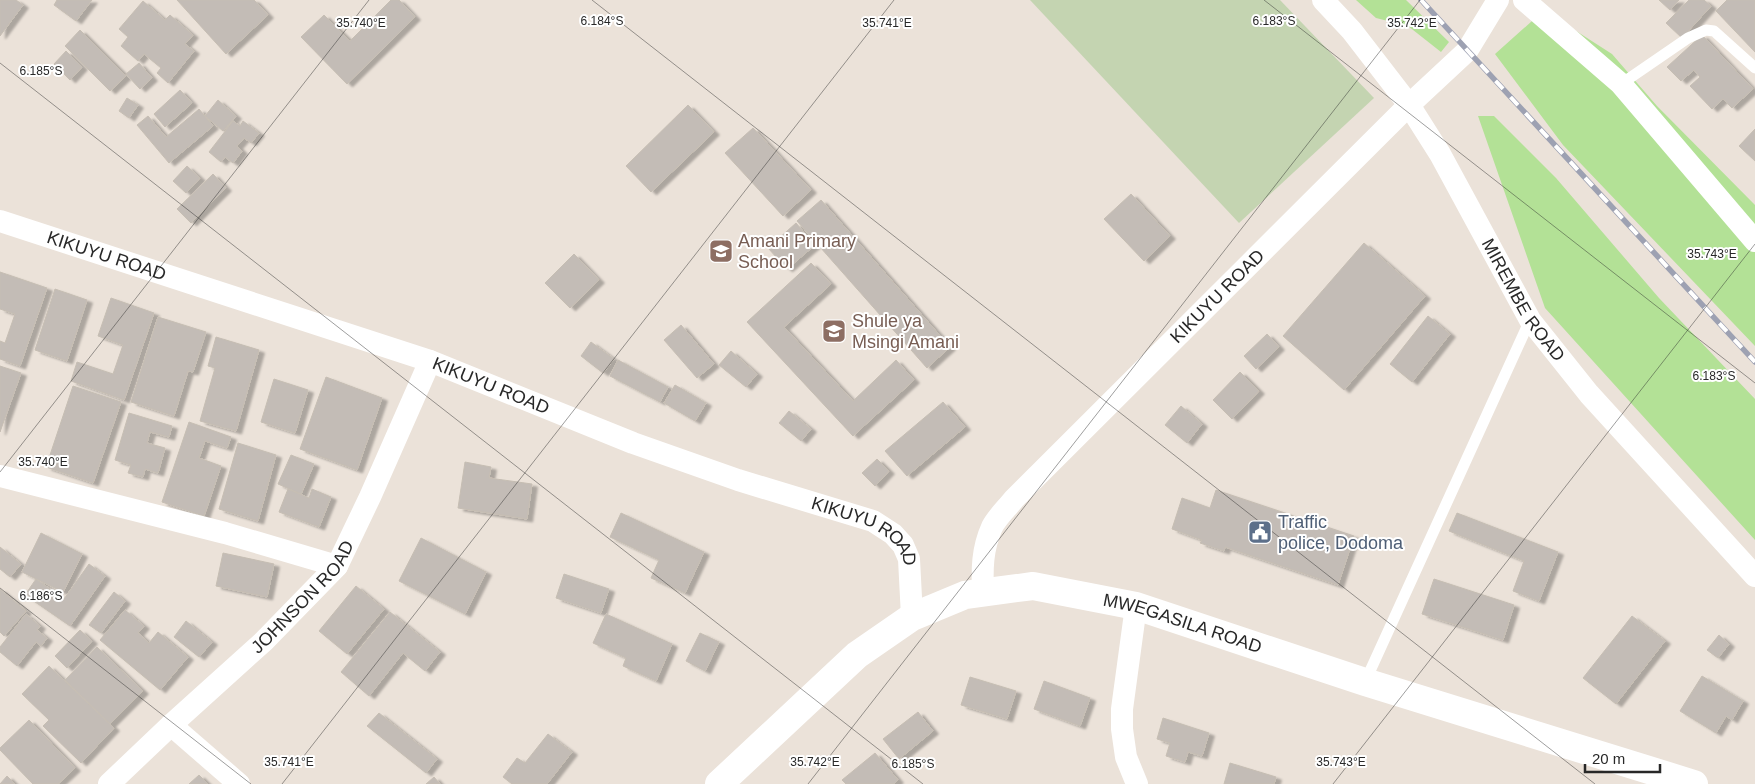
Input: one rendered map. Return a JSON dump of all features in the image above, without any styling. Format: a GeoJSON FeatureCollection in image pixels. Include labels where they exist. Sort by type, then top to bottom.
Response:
{"type":"FeatureCollection","features":[{"type":"Feature","properties":{"kind":"street","name":"MIREMBE ROAD"},"geometry":{"type":"LineString","coordinates":[[1324,0],[1352,31],[1409,105],[1440,154],[1530,320],[1590,394],[1755,576]]}},
{"type":"Feature","properties":{"kind":"street","name":"KIKUYU ROAD"},"geometry":{"type":"LineString","coordinates":[[983,593],[982,562],[986,545],[993,526],[1014,499],[1409,105],[1467,51],[1498,0]]}},
{"type":"Feature","properties":{"kind":"street"},"geometry":{"type":"LineString","coordinates":[[1524,0],[1621,84],[1755,241]]}},
{"type":"Feature","properties":{"kind":"street","name":"KIKUYU ROAD"},"geometry":{"type":"LineString","coordinates":[[0,221],[430,361],[642,446],[738,480],[873,521],[893,534],[904,545],[909,559],[912,617]]}},
{"type":"Feature","properties":{"kind":"street","name":"JOHNSON ROAD"},"geometry":{"type":"LineString","coordinates":[[109,784],[264,641],[337,566],[370,497],[430,361]]}},
{"type":"Feature","properties":{"kind":"street"},"geometry":{"type":"LineString","coordinates":[[1,479],[225,533],[337,566]]}},
{"type":"Feature","properties":{"kind":"street","name":"MWEGASILA ROAD"},"geometry":{"type":"LineString","coordinates":[[719,784],[857,655],[912,617],[965,595],[1033,586],[1136,606],[1365,682],[1694,784]]}},
{"type":"Feature","properties":{"kind":"street"},"geometry":{"type":"LineString","coordinates":[[1136,606],[1122,709],[1122,729],[1126,757],[1137,784]]}},
{"type":"Feature","properties":{"kind":"street"},"geometry":{"type":"LineString","coordinates":[[171,725],[239,784]]}},
{"type":"Feature","properties":{"kind":"lane"},"geometry":{"type":"LineString","coordinates":[[1621,84],[1688,38],[1706,30],[1714,31],[1755,68]]}},
{"type":"Feature","properties":{"kind":"lane"},"geometry":{"type":"LineString","coordinates":[[1365,682],[1530,320]]}},
{"type":"Feature","properties":{"kind":"green space"},"geometry":{"type":"Polygon","coordinates":[[[1030,0],[1280,0],[1374,98],[1239,223],[1030,0]]]}},
{"type":"Feature","properties":{"kind":"green space"},"geometry":{"type":"Polygon","coordinates":[[[1356,0],[1406,0],[1449,42],[1441,52],[1408,26],[1376,18],[1356,0]]]}},
{"type":"Feature","properties":{"kind":"green space"},"geometry":{"type":"Polygon","coordinates":[[[1545,11],[1612,54],[1657,106],[1755,205],[1755,346],[1563,145],[1495,54],[1545,11]]]}},
{"type":"Feature","properties":{"kind":"green space"},"geometry":{"type":"Polygon","coordinates":[[[1478,116],[1494,116],[1556,178],[1659,298],[1755,399],[1755,540],[1545,308],[1478,116]]]}},
{"type":"Feature","properties":{"kind":"building"},"geometry":{"type":"Polygon","coordinates":[[[0,0],[16,0],[23,5],[0,36],[0,0]]]}},
{"type":"Feature","properties":{"kind":"building"},"geometry":{"type":"Polygon","coordinates":[[[57,0],[92,0],[76,21],[54,5],[57,0]]]}},
{"type":"Feature","properties":{"kind":"building"},"geometry":{"type":"Polygon","coordinates":[[[177,0],[254,0],[268,15],[226,54],[177,0]]]}},
{"type":"Feature","properties":{"kind":"building"},"geometry":{"type":"Polygon","coordinates":[[[391,0],[399,0],[415,17],[347,84],[301,37],[324,15],[350,41],[391,0]]]}},
{"type":"Feature","properties":{"kind":"building"},"geometry":{"type":"Polygon","coordinates":[[[1659,0],[1679,0],[1670,10],[1659,0]]]}},
{"type":"Feature","properties":{"kind":"building"},"geometry":{"type":"Polygon","coordinates":[[[1689,0],[1704,0],[1711,6],[1682,38],[1666,23],[1689,0]]]}},
{"type":"Feature","properties":{"kind":"building"},"geometry":{"type":"Polygon","coordinates":[[[1727,0],[1755,0],[1755,52],[1716,11],[1727,0]]]}},
{"type":"Feature","properties":{"kind":"building"},"geometry":{"type":"Polygon","coordinates":[[[143,1],[165,20],[170,15],[193,35],[185,44],[194,51],[168,83],[157,73],[161,68],[144,54],[138,61],[121,46],[128,37],[119,29],[143,1]]]}},
{"type":"Feature","properties":{"kind":"building"},"geometry":{"type":"Polygon","coordinates":[[[80,30],[126,76],[110,91],[65,46],[80,30]]]}},
{"type":"Feature","properties":{"kind":"building"},"geometry":{"type":"Polygon","coordinates":[[[1702,35],[1753,89],[1732,108],[1723,99],[1712,109],[1690,86],[1700,77],[1694,70],[1681,81],[1667,67],[1702,35]]]}},
{"type":"Feature","properties":{"kind":"building"},"geometry":{"type":"Polygon","coordinates":[[[66,51],[82,67],[70,80],[54,64],[66,51]]]}},
{"type":"Feature","properties":{"kind":"building"},"geometry":{"type":"Polygon","coordinates":[[[139,63],[152,78],[140,89],[126,74],[139,63]]]}},
{"type":"Feature","properties":{"kind":"building"},"geometry":{"type":"Polygon","coordinates":[[[180,90],[192,103],[165,127],[154,114],[180,90]]]}},
{"type":"Feature","properties":{"kind":"building"},"geometry":{"type":"Polygon","coordinates":[[[127,98],[138,105],[129,118],[119,111],[127,98]]]}},
{"type":"Feature","properties":{"kind":"building"},"geometry":{"type":"Polygon","coordinates":[[[218,100],[236,116],[223,131],[205,116],[218,100]]]}},
{"type":"Feature","properties":{"kind":"building"},"geometry":{"type":"Polygon","coordinates":[[[688,105],[714,132],[651,192],[626,166],[688,105]]]}},
{"type":"Feature","properties":{"kind":"building"},"geometry":{"type":"Polygon","coordinates":[[[199,109],[213,126],[169,163],[137,125],[148,116],[166,137],[199,109]]]}},
{"type":"Feature","properties":{"kind":"building"},"geometry":{"type":"Polygon","coordinates":[[[233,121],[240,126],[243,121],[259,133],[251,143],[244,138],[237,146],[242,151],[233,163],[225,157],[221,162],[209,152],[233,121]]]}},
{"type":"Feature","properties":{"kind":"building"},"geometry":{"type":"Polygon","coordinates":[[[753,128],[811,190],[783,216],[725,153],[753,128]]]}},
{"type":"Feature","properties":{"kind":"building"},"geometry":{"type":"Polygon","coordinates":[[[1755,129],[1755,161],[1739,146],[1755,129]]]}},
{"type":"Feature","properties":{"kind":"building"},"geometry":{"type":"Polygon","coordinates":[[[187,166],[200,178],[186,193],[173,181],[187,166]]]}},
{"type":"Feature","properties":{"kind":"building"},"geometry":{"type":"Polygon","coordinates":[[[213,174],[226,188],[191,223],[177,209],[213,174]]]}},
{"type":"Feature","properties":{"kind":"building"},"geometry":{"type":"Polygon","coordinates":[[[1131,194],[1170,236],[1144,261],[1104,219],[1131,194]]]}},
{"type":"Feature","properties":{"kind":"building"},"geometry":{"type":"Polygon","coordinates":[[[821,200],[950,347],[927,368],[797,221],[821,200]]]}},
{"type":"Feature","properties":{"kind":"building"},"geometry":{"type":"Polygon","coordinates":[[[796,223],[815,245],[787,269],[768,248],[796,223]]]}},
{"type":"Feature","properties":{"kind":"building"},"geometry":{"type":"Polygon","coordinates":[[[1364,243],[1425,296],[1344,390],[1283,336],[1364,243]]]}},
{"type":"Feature","properties":{"kind":"building"},"geometry":{"type":"Polygon","coordinates":[[[574,254],[599,280],[570,308],[545,283],[574,254]]]}},
{"type":"Feature","properties":{"kind":"building"},"geometry":{"type":"Polygon","coordinates":[[[811,263],[831,284],[784,327],[853,401],[896,360],[914,380],[853,436],[747,322],[811,263]]]}},
{"type":"Feature","properties":{"kind":"building"},"geometry":{"type":"Polygon","coordinates":[[[0,272],[47,288],[20,366],[0,359],[0,341],[5,343],[15,314],[0,309],[0,272]]]}},
{"type":"Feature","properties":{"kind":"building"},"geometry":{"type":"Polygon","coordinates":[[[55,289],[87,300],[67,361],[35,350],[55,289]]]}},
{"type":"Feature","properties":{"kind":"building"},"geometry":{"type":"Polygon","coordinates":[[[111,298],[154,313],[124,400],[71,381],[77,362],[113,374],[123,345],[98,336],[111,298]]]}},
{"type":"Feature","properties":{"kind":"building"},"geometry":{"type":"Polygon","coordinates":[[[1428,316],[1450,334],[1412,382],[1390,364],[1428,316]]]}},
{"type":"Feature","properties":{"kind":"building"},"geometry":{"type":"Polygon","coordinates":[[[158,317],[206,332],[193,372],[188,371],[174,416],[131,402],[158,317]]]}},
{"type":"Feature","properties":{"kind":"building"},"geometry":{"type":"Polygon","coordinates":[[[681,325],[714,364],[697,378],[664,340],[681,325]]]}},
{"type":"Feature","properties":{"kind":"building"},"geometry":{"type":"Polygon","coordinates":[[[1267,334],[1279,347],[1256,369],[1244,356],[1267,334]]]}},
{"type":"Feature","properties":{"kind":"building"},"geometry":{"type":"Polygon","coordinates":[[[216,337],[259,350],[236,431],[200,421],[215,368],[208,366],[216,337]]]}},
{"type":"Feature","properties":{"kind":"building"},"geometry":{"type":"Polygon","coordinates":[[[591,342],[614,359],[603,373],[581,356],[591,342]]]}},
{"type":"Feature","properties":{"kind":"building"},"geometry":{"type":"Polygon","coordinates":[[[731,351],[757,374],[746,387],[719,365],[731,351]]]}},
{"type":"Feature","properties":{"kind":"building"},"geometry":{"type":"Polygon","coordinates":[[[618,360],[668,387],[660,402],[610,376],[618,360]]]}},
{"type":"Feature","properties":{"kind":"building"},"geometry":{"type":"Polygon","coordinates":[[[0,366],[21,373],[0,432],[0,366]]]}},
{"type":"Feature","properties":{"kind":"building"},"geometry":{"type":"Polygon","coordinates":[[[1240,372],[1259,391],[1232,419],[1213,400],[1240,372]]]}},
{"type":"Feature","properties":{"kind":"building"},"geometry":{"type":"Polygon","coordinates":[[[326,377],[382,398],[357,470],[300,449],[326,377]]]}},
{"type":"Feature","properties":{"kind":"building"},"geometry":{"type":"Polygon","coordinates":[[[274,379],[308,390],[295,433],[261,422],[274,379]]]}},
{"type":"Feature","properties":{"kind":"building"},"geometry":{"type":"Polygon","coordinates":[[[675,385],[706,403],[695,421],[664,403],[675,385]]]}},
{"type":"Feature","properties":{"kind":"building"},"geometry":{"type":"Polygon","coordinates":[[[73,386],[121,402],[93,483],[46,467],[73,386]]]}},
{"type":"Feature","properties":{"kind":"building"},"geometry":{"type":"Polygon","coordinates":[[[943,402],[965,427],[907,476],[885,451],[943,402]]]}},
{"type":"Feature","properties":{"kind":"building"},"geometry":{"type":"Polygon","coordinates":[[[1181,406],[1202,424],[1187,443],[1165,425],[1181,406]]]}},
{"type":"Feature","properties":{"kind":"building"},"geometry":{"type":"Polygon","coordinates":[[[789,411],[811,429],[801,441],[779,423],[789,411]]]}},
{"type":"Feature","properties":{"kind":"building"},"geometry":{"type":"Polygon","coordinates":[[[129,413],[172,426],[169,437],[150,432],[147,443],[165,448],[158,473],[145,469],[143,477],[128,473],[131,465],[115,460],[129,413]]]}},
{"type":"Feature","properties":{"kind":"building"},"geometry":{"type":"Polygon","coordinates":[[[189,422],[231,437],[227,448],[205,441],[199,458],[221,466],[204,516],[162,502],[189,422]]]}},
{"type":"Feature","properties":{"kind":"building"},"geometry":{"type":"Polygon","coordinates":[[[238,443],[276,455],[258,521],[219,509],[238,443]]]}},
{"type":"Feature","properties":{"kind":"building"},"geometry":{"type":"Polygon","coordinates":[[[291,455],[314,464],[301,494],[278,484],[291,455]]]}},
{"type":"Feature","properties":{"kind":"building"},"geometry":{"type":"Polygon","coordinates":[[[877,459],[889,471],[875,486],[862,473],[877,459]]]}},
{"type":"Feature","properties":{"kind":"building"},"geometry":{"type":"Polygon","coordinates":[[[465,462],[491,467],[489,478],[532,484],[527,519],[458,508],[465,462]]]}},
{"type":"Feature","properties":{"kind":"building"},"geometry":{"type":"Polygon","coordinates":[[[288,489],[309,498],[312,489],[331,497],[319,527],[279,512],[288,489]]]}},
{"type":"Feature","properties":{"kind":"building"},"geometry":{"type":"Polygon","coordinates":[[[1216,490],[1354,536],[1338,585],[1225,547],[1224,551],[1200,543],[1202,540],[1172,529],[1182,498],[1210,508],[1216,490]]]}},
{"type":"Feature","properties":{"kind":"building"},"geometry":{"type":"Polygon","coordinates":[[[621,513],[704,552],[685,593],[651,578],[659,560],[610,537],[621,513]]]}},
{"type":"Feature","properties":{"kind":"building"},"geometry":{"type":"Polygon","coordinates":[[[1457,513],[1558,552],[1539,601],[1513,591],[1524,561],[1449,531],[1457,513]]]}},
{"type":"Feature","properties":{"kind":"building"},"geometry":{"type":"Polygon","coordinates":[[[41,533],[82,554],[63,592],[22,572],[41,533]]]}},
{"type":"Feature","properties":{"kind":"building"},"geometry":{"type":"Polygon","coordinates":[[[421,538],[486,572],[465,614],[399,581],[421,538]]]}},
{"type":"Feature","properties":{"kind":"building"},"geometry":{"type":"Polygon","coordinates":[[[0,547],[21,564],[10,577],[0,569],[0,547]]]}},
{"type":"Feature","properties":{"kind":"building"},"geometry":{"type":"Polygon","coordinates":[[[223,553],[274,564],[267,597],[216,586],[223,553]]]}},
{"type":"Feature","properties":{"kind":"building"},"geometry":{"type":"Polygon","coordinates":[[[89,564],[105,576],[70,626],[25,595],[36,579],[64,599],[89,564]]]}},
{"type":"Feature","properties":{"kind":"building"},"geometry":{"type":"Polygon","coordinates":[[[564,574],[609,589],[601,613],[556,598],[564,574]]]}},
{"type":"Feature","properties":{"kind":"building"},"geometry":{"type":"Polygon","coordinates":[[[1434,579],[1514,605],[1503,640],[1422,614],[1434,579]]]}},
{"type":"Feature","properties":{"kind":"building"},"geometry":{"type":"Polygon","coordinates":[[[356,586],[384,609],[347,654],[319,631],[356,586]]]}},
{"type":"Feature","properties":{"kind":"building"},"geometry":{"type":"Polygon","coordinates":[[[0,589],[26,611],[4,636],[0,632],[0,589]]]}},
{"type":"Feature","properties":{"kind":"building"},"geometry":{"type":"Polygon","coordinates":[[[114,592],[125,601],[101,633],[89,625],[114,592]]]}},
{"type":"Feature","properties":{"kind":"building"},"geometry":{"type":"Polygon","coordinates":[[[125,610],[144,626],[138,633],[149,643],[158,632],[188,657],[160,690],[100,640],[125,610]]]}},
{"type":"Feature","properties":{"kind":"building"},"geometry":{"type":"Polygon","coordinates":[[[390,612],[440,652],[425,671],[403,653],[369,696],[341,672],[390,612]]]}},
{"type":"Feature","properties":{"kind":"building"},"geometry":{"type":"Polygon","coordinates":[[[26,614],[40,626],[37,630],[47,638],[41,646],[36,642],[17,666],[0,652],[0,647],[26,614]]]}},
{"type":"Feature","properties":{"kind":"building"},"geometry":{"type":"Polygon","coordinates":[[[606,614],[672,644],[656,681],[623,666],[626,658],[593,643],[606,614]]]}},
{"type":"Feature","properties":{"kind":"building"},"geometry":{"type":"Polygon","coordinates":[[[1632,616],[1665,641],[1616,704],[1583,678],[1632,616]]]}},
{"type":"Feature","properties":{"kind":"building"},"geometry":{"type":"Polygon","coordinates":[[[186,621],[212,642],[199,657],[174,637],[186,621]]]}},
{"type":"Feature","properties":{"kind":"building"},"geometry":{"type":"Polygon","coordinates":[[[80,630],[92,641],[67,668],[55,656],[80,630]]]}},
{"type":"Feature","properties":{"kind":"building"},"geometry":{"type":"Polygon","coordinates":[[[700,633],[719,642],[705,671],[686,661],[700,633]]]}},
{"type":"Feature","properties":{"kind":"building"},"geometry":{"type":"Polygon","coordinates":[[[1719,635],[1729,644],[1718,658],[1707,650],[1719,635]]]}},
{"type":"Feature","properties":{"kind":"building"},"geometry":{"type":"Polygon","coordinates":[[[97,647],[143,691],[110,724],[65,680],[97,647]]]}},
{"type":"Feature","properties":{"kind":"building"},"geometry":{"type":"Polygon","coordinates":[[[49,666],[114,728],[81,763],[43,726],[49,720],[22,694],[49,666]]]}},
{"type":"Feature","properties":{"kind":"building"},"geometry":{"type":"Polygon","coordinates":[[[1702,676],[1743,701],[1732,720],[1726,716],[1716,733],[1680,711],[1702,676]]]}},
{"type":"Feature","properties":{"kind":"building"},"geometry":{"type":"Polygon","coordinates":[[[970,677],[1016,691],[1007,719],[961,705],[970,677]]]}},
{"type":"Feature","properties":{"kind":"building"},"geometry":{"type":"Polygon","coordinates":[[[1044,681],[1090,698],[1080,726],[1034,709],[1044,681]]]}},
{"type":"Feature","properties":{"kind":"building"},"geometry":{"type":"Polygon","coordinates":[[[918,712],[933,731],[899,759],[883,739],[918,712]]]}},
{"type":"Feature","properties":{"kind":"building"},"geometry":{"type":"Polygon","coordinates":[[[379,713],[437,759],[426,773],[367,726],[379,713]]]}},
{"type":"Feature","properties":{"kind":"building"},"geometry":{"type":"Polygon","coordinates":[[[1163,718],[1209,733],[1202,756],[1188,752],[1185,762],[1166,756],[1170,743],[1157,739],[1163,718]]]}},
{"type":"Feature","properties":{"kind":"building"},"geometry":{"type":"Polygon","coordinates":[[[29,720],[75,768],[58,784],[33,784],[0,750],[29,720]]]}},
{"type":"Feature","properties":{"kind":"building"},"geometry":{"type":"Polygon","coordinates":[[[548,734],[572,752],[547,784],[512,784],[503,777],[517,758],[525,763],[548,734]]]}},
{"type":"Feature","properties":{"kind":"building"},"geometry":{"type":"Polygon","coordinates":[[[875,753],[898,780],[894,784],[846,784],[842,780],[875,753]]]}},
{"type":"Feature","properties":{"kind":"building"},"geometry":{"type":"Polygon","coordinates":[[[1230,763],[1276,777],[1274,784],[1224,784],[1230,763]]]}},
{"type":"Feature","properties":{"kind":"building"},"geometry":{"type":"Polygon","coordinates":[[[199,775],[208,784],[189,784],[199,775]]]}},
{"type":"Feature","properties":{"kind":"building"},"geometry":{"type":"Polygon","coordinates":[[[7,776],[15,784],[0,784],[7,776]]]}},
{"type":"Feature","properties":{"kind":"building"},"geometry":{"type":"Polygon","coordinates":[[[434,777],[440,784],[426,784],[434,777]]]}},
{"type":"Feature","properties":{"kind":"railway"},"geometry":{"type":"LineString","coordinates":[[1421,0],[1755,362]]}},
{"type":"Feature","properties":{"kind":"place","name":"Amani Primary School"},"geometry":{"type":"Point","coordinates":[721,251]}},
{"type":"Feature","properties":{"kind":"place","name":"Shule ya Msingi Amani"},"geometry":{"type":"Point","coordinates":[834,331]}},
{"type":"Feature","properties":{"kind":"place","name":"Traffic police, Dodoma"},"geometry":{"type":"Point","coordinates":[1260,532]}}]}
